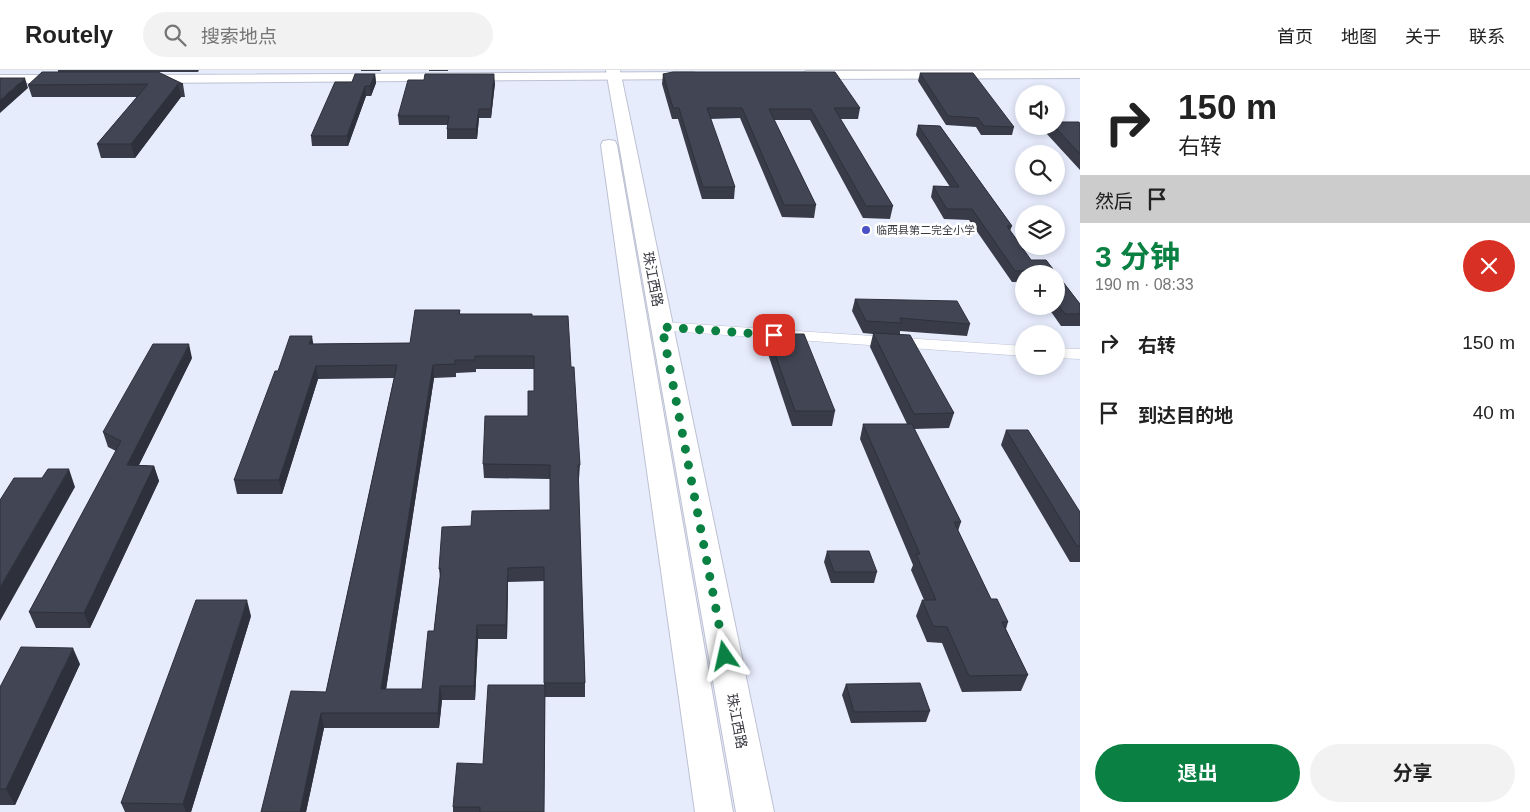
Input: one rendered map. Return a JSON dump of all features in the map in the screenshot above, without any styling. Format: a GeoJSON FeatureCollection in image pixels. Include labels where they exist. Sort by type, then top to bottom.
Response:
{"type":"FeatureCollection","features":[{"type":"Feature","properties":{"kind":"main road","name":"珠江西路"},"geometry":{"type":"LineString","coordinates":[[606,73],[662,327],[755,812]]}},
{"type":"Feature","properties":{"kind":"main road","name":"珠江西路"},"geometry":{"type":"LineString","coordinates":[[606,73],[714,812]]}},
{"type":"Feature","properties":{"kind":"street"},"geometry":{"type":"LineString","coordinates":[[130,79],[606,73],[703,76]]}},
{"type":"Feature","properties":{"kind":"street"},"geometry":{"type":"LineString","coordinates":[[791,75],[829,73],[1080,74]]}},
{"type":"Feature","properties":{"kind":"street"},"geometry":{"type":"LineString","coordinates":[[0,80],[80,79]]}},
{"type":"Feature","properties":{"kind":"street"},"geometry":{"type":"LineString","coordinates":[[662,327],[1015,350]]}},
{"type":"Feature","properties":{"kind":"street"},"geometry":{"type":"LineString","coordinates":[[1065,353],[1080,354]]}},
{"type":"Feature","properties":{"kind":"building"},"geometry":{"type":"Polygon","coordinates":[[[42,72],[158,72],[183,84],[178,84],[131,144],[97,144],[148,84],[28,85],[42,72]]]}},
{"type":"Feature","properties":{"kind":"building"},"geometry":{"type":"Polygon","coordinates":[[[673,72],[835,72],[860,108],[834,108],[893,206],[866,206],[811,109],[769,109],[816,205],[784,205],[742,108],[707,108],[735,187],[703,187],[679,108],[673,108],[663,74],[673,72]]]}},
{"type":"Feature","properties":{"kind":"building"},"geometry":{"type":"Polygon","coordinates":[[[920,73],[973,73],[1014,127],[984,126],[978,118],[948,116],[920,73]]]}},
{"type":"Feature","properties":{"kind":"building"},"geometry":{"type":"Polygon","coordinates":[[[355,74],[375,74],[370,86],[365,86],[347,136],[311,136],[335,82],[352,82],[355,74]]]}},
{"type":"Feature","properties":{"kind":"building"},"geometry":{"type":"Polygon","coordinates":[[[425,74],[494,74],[491,109],[479,109],[476,129],[447,129],[449,116],[398,116],[408,80],[424,80],[425,74]]]}},
{"type":"Feature","properties":{"kind":"building"},"geometry":{"type":"Polygon","coordinates":[[[0,78],[25,78],[0,100],[0,78]]]}},
{"type":"Feature","properties":{"kind":"building"},"geometry":{"type":"Polygon","coordinates":[[[1065,122],[1079,122],[1080,124],[1080,154],[1062,135],[1065,135],[1065,122]]]}},
{"type":"Feature","properties":{"kind":"building"},"geometry":{"type":"Polygon","coordinates":[[[918,125],[940,126],[1012,226],[1007,226],[1015,237],[1015,255],[1027,255],[1031,260],[1046,260],[1050,265],[1015,265],[1015,271],[972,209],[947,209],[933,186],[959,187],[918,125]]]}},
{"type":"Feature","properties":{"kind":"building"},"geometry":{"type":"Polygon","coordinates":[[[1065,285],[1080,304],[1080,314],[1065,314],[1065,285]]]}},
{"type":"Feature","properties":{"kind":"building"},"geometry":{"type":"Polygon","coordinates":[[[855,299],[957,301],[970,324],[900,318],[902,323],[866,321],[855,299]]]}},
{"type":"Feature","properties":{"kind":"building"},"geometry":{"type":"Polygon","coordinates":[[[415,310],[460,310],[459,314],[568,316],[571,367],[574,367],[580,465],[578,465],[585,683],[544,683],[544,567],[508,568],[506,625],[477,625],[474,686],[440,686],[438,713],[321,713],[300,812],[261,812],[291,691],[326,692],[397,365],[316,366],[279,480],[234,480],[275,371],[278,371],[290,336],[312,336],[309,344],[410,343],[415,310]],[[475,356],[475,360],[455,360],[455,364],[433,365],[381,689],[422,689],[428,631],[434,631],[441,569],[439,569],[442,527],[471,526],[472,511],[550,510],[550,465],[483,464],[485,416],[528,416],[528,391],[534,391],[534,356],[475,356]]]}},
{"type":"Feature","properties":{"kind":"building"},"geometry":{"type":"Polygon","coordinates":[[[873,333],[910,335],[954,413],[914,414],[873,333]]]}},
{"type":"Feature","properties":{"kind":"building"},"geometry":{"type":"Polygon","coordinates":[[[768,334],[804,334],[835,411],[795,411],[768,334]]]}},
{"type":"Feature","properties":{"kind":"building"},"geometry":{"type":"Polygon","coordinates":[[[153,344],[189,344],[127,465],[154,466],[84,613],[29,612],[121,441],[103,432],[153,344]]]}},
{"type":"Feature","properties":{"kind":"building"},"geometry":{"type":"Polygon","coordinates":[[[863,424],[912,424],[961,522],[954,522],[991,599],[997,599],[1008,622],[1002,622],[1028,675],[969,676],[947,627],[933,626],[922,600],[936,600],[916,554],[920,554],[863,424]]]}},
{"type":"Feature","properties":{"kind":"building"},"geometry":{"type":"Polygon","coordinates":[[[1006,430],[1028,430],[1080,512],[1080,546],[1077,546],[1006,430]]]}},
{"type":"Feature","properties":{"kind":"building"},"geometry":{"type":"Polygon","coordinates":[[[48,469],[69,469],[0,587],[0,500],[14,478],[42,478],[48,469]]]}},
{"type":"Feature","properties":{"kind":"building"},"geometry":{"type":"Polygon","coordinates":[[[827,551],[869,551],[877,572],[834,572],[827,551]]]}},
{"type":"Feature","properties":{"kind":"building"},"geometry":{"type":"Polygon","coordinates":[[[196,600],[247,600],[183,804],[121,803],[196,600]]]}},
{"type":"Feature","properties":{"kind":"building"},"geometry":{"type":"Polygon","coordinates":[[[21,647],[73,648],[6,789],[0,789],[0,687],[21,647]]]}},
{"type":"Feature","properties":{"kind":"building"},"geometry":{"type":"Polygon","coordinates":[[[920,683],[930,711],[854,712],[846,684],[920,683]]]}},
{"type":"Feature","properties":{"kind":"building"},"geometry":{"type":"Polygon","coordinates":[[[488,685],[545,685],[544,812],[480,812],[480,807],[453,807],[457,763],[483,764],[488,685]]]}},
{"type":"Feature","properties":{"kind":"place","name":"临西县第二完全小学"},"geometry":{"type":"Point","coordinates":[866,230]}},
{"type":"Feature","properties":{"kind":"route"},"geometry":{"type":"LineString","coordinates":[[725,656],[662,327],[774,335]]}}]}
